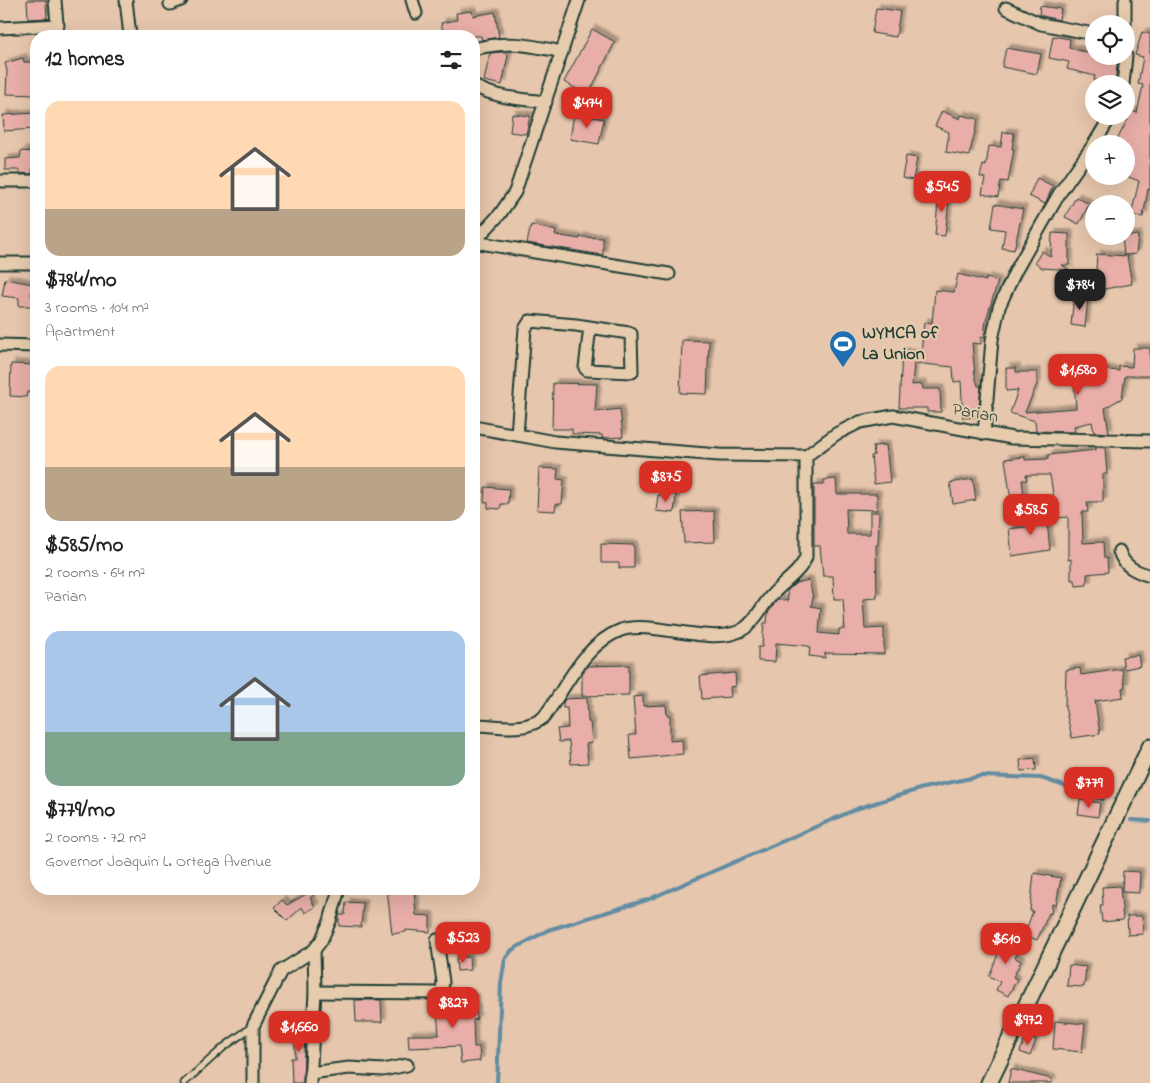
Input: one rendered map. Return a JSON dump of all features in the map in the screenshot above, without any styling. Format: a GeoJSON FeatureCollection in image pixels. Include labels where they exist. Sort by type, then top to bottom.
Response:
{"type":"FeatureCollection","features":[{"type":"Feature","properties":{"kind":"main road"},"geometry":{"type":"LineString","coordinates":[[989,1083],[1150,747]]}},
{"type":"Feature","properties":{"kind":"street"},"geometry":{"type":"LineString","coordinates":[[55,0],[58,30]]}},
{"type":"Feature","properties":{"kind":"street"},"geometry":{"type":"LineString","coordinates":[[126,0],[129,30]]}},
{"type":"Feature","properties":{"kind":"street"},"geometry":{"type":"LineString","coordinates":[[412,0],[416,13]]}},
{"type":"Feature","properties":{"kind":"street"},"geometry":{"type":"LineString","coordinates":[[480,236],[500,214],[515,192],[580,0]]}},
{"type":"Feature","properties":{"kind":"street"},"geometry":{"type":"LineString","coordinates":[[1125,0],[1125,15]]}},
{"type":"Feature","properties":{"kind":"street"},"geometry":{"type":"LineString","coordinates":[[1006,8],[1041,24],[1085,32]]}},
{"type":"Feature","properties":{"kind":"street"},"geometry":{"type":"LineString","coordinates":[[0,28],[39,30]]}},
{"type":"Feature","properties":{"kind":"street"},"geometry":{"type":"LineString","coordinates":[[480,47],[495,43],[520,43],[562,52]]}},
{"type":"Feature","properties":{"kind":"street"},"geometry":{"type":"LineString","coordinates":[[480,89],[512,99],[546,102]]}},
{"type":"Feature","properties":{"kind":"street"},"geometry":{"type":"LineString","coordinates":[[984,434],[992,340],[999,307],[1015,272],[1059,194],[1085,157]]}},
{"type":"Feature","properties":{"kind":"street"},"geometry":{"type":"LineString","coordinates":[[0,181],[30,181]]}},
{"type":"Feature","properties":{"kind":"street"},"geometry":{"type":"LineString","coordinates":[[480,243],[670,274]]}},
{"type":"Feature","properties":{"kind":"street"},"geometry":{"type":"LineString","coordinates":[[0,263],[30,264]]}},
{"type":"Feature","properties":{"kind":"street"},"geometry":{"type":"LineString","coordinates":[[517,435],[527,325],[530,321],[590,327],[633,335],[632,372],[587,370],[585,368],[590,327]]}},
{"type":"Feature","properties":{"kind":"street"},"geometry":{"type":"LineString","coordinates":[[0,346],[30,346]]}},
{"type":"Feature","properties":{"kind":"street","name":"Parian"},"geometry":{"type":"LineString","coordinates":[[806,456],[836,434],[860,422],[894,416],[984,434],[1042,440],[1150,441]]}},
{"type":"Feature","properties":{"kind":"street"},"geometry":{"type":"LineString","coordinates":[[480,428],[555,442],[678,453],[806,456],[806,557],[804,564],[780,585],[744,629],[730,634],[700,634],[636,628],[620,631],[610,636],[587,655],[544,717],[535,724],[519,727],[480,725]]}},
{"type":"Feature","properties":{"kind":"street"},"geometry":{"type":"LineString","coordinates":[[1119,551],[1122,561],[1128,566],[1150,576]]}},
{"type":"Feature","properties":{"kind":"street"},"geometry":{"type":"LineString","coordinates":[[253,1083],[252,1026],[281,971],[314,950],[321,941],[330,921],[336,895]]}},
{"type":"Feature","properties":{"kind":"street"},"geometry":{"type":"LineString","coordinates":[[315,992],[438,993],[442,990],[443,982],[437,940]]}},
{"type":"Feature","properties":{"kind":"street"},"geometry":{"type":"LineString","coordinates":[[314,950],[315,992],[310,1078],[349,1068],[383,1070],[407,1065]]}},
{"type":"Feature","properties":{"kind":"lane"},"geometry":{"type":"LineString","coordinates":[[184,1083],[224,1047],[252,1026]]}},
{"type":"Feature","properties":{"kind":"building"},"geometry":{"type":"Polygon","coordinates":[[[27,0],[46,0],[47,18],[28,19],[27,0]]]}},
{"type":"Feature","properties":{"kind":"building"},"geometry":{"type":"Polygon","coordinates":[[[1040,6],[1061,9],[1059,20],[1039,15],[1040,6]]]}},
{"type":"Feature","properties":{"kind":"building"},"geometry":{"type":"Polygon","coordinates":[[[876,8],[900,11],[896,37],[872,33],[876,8]]]}},
{"type":"Feature","properties":{"kind":"building"},"geometry":{"type":"Polygon","coordinates":[[[472,11],[473,16],[495,12],[499,37],[482,40],[480,30],[443,30],[441,23],[457,20],[456,13],[472,11]]]}},
{"type":"Feature","properties":{"kind":"building"},"geometry":{"type":"Polygon","coordinates":[[[592,29],[615,42],[588,95],[564,82],[592,29]]]}},
{"type":"Feature","properties":{"kind":"building"},"geometry":{"type":"Polygon","coordinates":[[[1142,32],[1150,34],[1150,190],[1148,189],[1143,217],[1135,216],[1135,198],[1139,181],[1135,179],[1135,135],[1120,135],[1125,125],[1135,125],[1135,112],[1137,113],[1143,85],[1138,84],[1143,57],[1135,55],[1142,32]]]}},
{"type":"Feature","properties":{"kind":"building"},"geometry":{"type":"Polygon","coordinates":[[[1053,36],[1070,39],[1069,48],[1085,52],[1085,65],[1117,65],[1116,75],[1091,75],[1067,69],[1069,62],[1049,58],[1053,36]]]}},
{"type":"Feature","properties":{"kind":"building"},"geometry":{"type":"Polygon","coordinates":[[[1006,48],[1041,54],[1037,74],[1002,67],[1006,48]]]}},
{"type":"Feature","properties":{"kind":"building"},"geometry":{"type":"Polygon","coordinates":[[[502,52],[508,55],[502,85],[484,81],[490,53],[502,52]]]}},
{"type":"Feature","properties":{"kind":"building"},"geometry":{"type":"Polygon","coordinates":[[[23,58],[24,62],[30,62],[30,95],[6,94],[7,71],[5,63],[23,58]]]}},
{"type":"Feature","properties":{"kind":"building"},"geometry":{"type":"Polygon","coordinates":[[[942,111],[960,119],[961,115],[978,119],[969,156],[946,152],[949,132],[935,126],[942,111]]]}},
{"type":"Feature","properties":{"kind":"building"},"geometry":{"type":"Polygon","coordinates":[[[30,113],[30,129],[4,131],[3,115],[30,113]]]}},
{"type":"Feature","properties":{"kind":"building"},"geometry":{"type":"Polygon","coordinates":[[[512,114],[530,116],[526,134],[510,132],[512,114]]]}},
{"type":"Feature","properties":{"kind":"building"},"geometry":{"type":"Polygon","coordinates":[[[574,114],[604,119],[599,144],[570,139],[574,114]]]}},
{"type":"Feature","properties":{"kind":"building"},"geometry":{"type":"Polygon","coordinates":[[[1003,132],[1014,133],[1012,149],[1014,149],[1008,182],[1001,181],[998,197],[982,194],[985,178],[980,177],[983,165],[986,166],[989,146],[1001,147],[1003,132]]]}},
{"type":"Feature","properties":{"kind":"building"},"geometry":{"type":"Polygon","coordinates":[[[21,151],[30,152],[30,174],[19,173],[19,170],[5,170],[5,159],[20,158],[21,151]]]}},
{"type":"Feature","properties":{"kind":"building"},"geometry":{"type":"Polygon","coordinates":[[[906,156],[917,158],[913,180],[902,178],[906,156]]]}},
{"type":"Feature","properties":{"kind":"building"},"geometry":{"type":"Polygon","coordinates":[[[1037,178],[1053,186],[1045,204],[1029,196],[1037,178]]]}},
{"type":"Feature","properties":{"kind":"building"},"geometry":{"type":"Polygon","coordinates":[[[939,191],[950,192],[945,236],[935,235],[939,191]]]}},
{"type":"Feature","properties":{"kind":"building"},"geometry":{"type":"Polygon","coordinates":[[[1076,197],[1085,202],[1085,212],[1079,224],[1065,217],[1076,197]]]}},
{"type":"Feature","properties":{"kind":"building"},"geometry":{"type":"Polygon","coordinates":[[[995,204],[1023,209],[1014,250],[1002,248],[1005,230],[991,228],[995,204]]]}},
{"type":"Feature","properties":{"kind":"building"},"geometry":{"type":"Polygon","coordinates":[[[531,225],[556,231],[555,235],[580,239],[580,237],[603,238],[603,255],[527,243],[531,225]]]}},
{"type":"Feature","properties":{"kind":"building"},"geometry":{"type":"Polygon","coordinates":[[[1052,233],[1069,234],[1069,265],[1062,265],[1070,270],[1042,268],[1035,262],[1042,251],[1051,257],[1052,233]]]}},
{"type":"Feature","properties":{"kind":"building"},"geometry":{"type":"Polygon","coordinates":[[[1135,235],[1138,235],[1136,254],[1124,255],[1123,245],[1135,245],[1135,235]]]}},
{"type":"Feature","properties":{"kind":"building"},"geometry":{"type":"Polygon","coordinates":[[[1097,254],[1127,256],[1132,284],[1099,290],[1096,271],[1097,254]]]}},
{"type":"Feature","properties":{"kind":"building"},"geometry":{"type":"Polygon","coordinates":[[[958,274],[986,281],[986,278],[998,281],[986,320],[984,337],[981,337],[981,344],[972,343],[975,376],[978,386],[981,386],[978,417],[963,418],[961,381],[954,382],[953,367],[914,363],[912,385],[922,384],[923,389],[940,389],[941,412],[927,412],[927,408],[899,408],[902,352],[921,354],[924,322],[932,323],[935,290],[954,292],[958,274]]]}},
{"type":"Feature","properties":{"kind":"building"},"geometry":{"type":"Polygon","coordinates":[[[5,279],[30,283],[30,306],[19,306],[19,298],[2,296],[5,279]]]}},
{"type":"Feature","properties":{"kind":"building"},"geometry":{"type":"Polygon","coordinates":[[[1074,296],[1088,297],[1085,327],[1071,325],[1074,296]]]}},
{"type":"Feature","properties":{"kind":"building"},"geometry":{"type":"Polygon","coordinates":[[[682,340],[709,341],[707,394],[680,393],[682,340]]]}},
{"type":"Feature","properties":{"kind":"building"},"geometry":{"type":"Polygon","coordinates":[[[1133,348],[1150,348],[1150,376],[1125,376],[1122,398],[1105,408],[1109,433],[1094,432],[1092,422],[1074,426],[1075,432],[1036,431],[1035,421],[1010,413],[1018,390],[1006,391],[1006,368],[1016,368],[1016,372],[1037,372],[1037,384],[1025,412],[1076,408],[1074,380],[1098,376],[1099,369],[1119,371],[1119,366],[1132,367],[1133,348]]]}},
{"type":"Feature","properties":{"kind":"building"},"geometry":{"type":"Polygon","coordinates":[[[11,364],[30,365],[30,392],[27,392],[26,397],[10,396],[11,364]]]}},
{"type":"Feature","properties":{"kind":"building"},"geometry":{"type":"Polygon","coordinates":[[[553,383],[597,384],[595,412],[620,409],[623,437],[602,438],[602,435],[572,434],[572,429],[552,429],[553,383]]]}},
{"type":"Feature","properties":{"kind":"building"},"geometry":{"type":"Polygon","coordinates":[[[886,445],[890,482],[874,484],[871,456],[874,455],[873,446],[886,445]]]}},
{"type":"Feature","properties":{"kind":"building"},"geometry":{"type":"Polygon","coordinates":[[[1096,447],[1105,448],[1107,474],[1103,474],[1103,502],[1087,502],[1088,512],[1082,512],[1083,543],[1103,542],[1104,558],[1107,558],[1108,572],[1087,574],[1087,585],[1076,586],[1075,580],[1071,580],[1071,559],[1068,560],[1068,517],[1057,518],[1050,475],[1026,475],[1027,480],[1022,480],[1025,505],[1012,507],[1005,459],[1025,457],[1025,460],[1048,459],[1048,455],[1096,450],[1096,447]]]}},
{"type":"Feature","properties":{"kind":"building"},"geometry":{"type":"Polygon","coordinates":[[[539,468],[558,469],[557,479],[564,480],[562,504],[556,504],[555,511],[537,510],[539,468]]]}},
{"type":"Feature","properties":{"kind":"building"},"geometry":{"type":"Polygon","coordinates":[[[836,479],[837,494],[877,494],[877,510],[846,509],[847,534],[870,534],[870,512],[879,512],[878,545],[876,545],[877,598],[863,599],[865,629],[884,628],[884,654],[825,653],[825,658],[809,656],[810,647],[808,646],[776,643],[775,662],[758,661],[758,647],[762,647],[764,623],[767,623],[768,613],[778,599],[788,601],[787,591],[796,583],[809,580],[813,598],[811,606],[821,608],[819,633],[839,635],[839,629],[845,629],[843,599],[834,599],[833,576],[823,576],[820,546],[814,546],[814,484],[824,484],[824,480],[836,479]]]}},
{"type":"Feature","properties":{"kind":"building"},"geometry":{"type":"Polygon","coordinates":[[[973,479],[976,500],[953,504],[950,483],[973,479]]]}},
{"type":"Feature","properties":{"kind":"building"},"geometry":{"type":"Polygon","coordinates":[[[485,487],[509,489],[508,504],[501,504],[500,509],[488,508],[488,503],[484,502],[485,487]]]}},
{"type":"Feature","properties":{"kind":"building"},"geometry":{"type":"Polygon","coordinates":[[[664,493],[676,495],[674,513],[656,511],[658,495],[664,496],[664,493]]]}},
{"type":"Feature","properties":{"kind":"building"},"geometry":{"type":"Polygon","coordinates":[[[714,511],[715,542],[684,543],[682,512],[714,511]]]}},
{"type":"Feature","properties":{"kind":"building"},"geometry":{"type":"Polygon","coordinates":[[[1046,512],[1050,550],[1012,556],[1009,529],[1032,526],[1031,513],[1046,512]]]}},
{"type":"Feature","properties":{"kind":"building"},"geometry":{"type":"Polygon","coordinates":[[[601,544],[634,545],[634,568],[619,568],[619,563],[601,563],[601,544]]]}},
{"type":"Feature","properties":{"kind":"building"},"geometry":{"type":"Polygon","coordinates":[[[1138,655],[1140,666],[1124,669],[1122,657],[1138,655]]]}},
{"type":"Feature","properties":{"kind":"building"},"geometry":{"type":"Polygon","coordinates":[[[629,665],[629,695],[582,696],[582,674],[588,666],[629,665]]]}},
{"type":"Feature","properties":{"kind":"building"},"geometry":{"type":"Polygon","coordinates":[[[1080,668],[1081,675],[1122,669],[1125,687],[1122,688],[1123,697],[1095,701],[1100,734],[1072,738],[1065,707],[1066,670],[1080,668]]]}},
{"type":"Feature","properties":{"kind":"building"},"geometry":{"type":"Polygon","coordinates":[[[735,673],[736,686],[730,687],[731,697],[702,699],[700,676],[735,673]]]}},
{"type":"Feature","properties":{"kind":"building"},"geometry":{"type":"Polygon","coordinates":[[[643,696],[643,706],[666,705],[667,715],[670,715],[670,741],[682,740],[683,754],[631,759],[629,735],[636,735],[633,697],[643,696]]]}},
{"type":"Feature","properties":{"kind":"building"},"geometry":{"type":"Polygon","coordinates":[[[587,698],[588,722],[590,722],[592,743],[586,744],[588,763],[571,764],[569,741],[559,742],[557,729],[568,728],[567,708],[563,708],[563,703],[565,699],[587,698]]]}},
{"type":"Feature","properties":{"kind":"building"},"geometry":{"type":"Polygon","coordinates":[[[1035,758],[1036,770],[1021,771],[1020,760],[1035,758]]]}},
{"type":"Feature","properties":{"kind":"building"},"geometry":{"type":"Polygon","coordinates":[[[1080,800],[1100,803],[1098,817],[1078,814],[1080,800]]]}},
{"type":"Feature","properties":{"kind":"building"},"geometry":{"type":"Polygon","coordinates":[[[1123,871],[1140,872],[1139,893],[1122,892],[1123,871]]]}},
{"type":"Feature","properties":{"kind":"building"},"geometry":{"type":"Polygon","coordinates":[[[1034,873],[1061,878],[1056,905],[1052,904],[1051,914],[1049,913],[1037,940],[1024,935],[1033,911],[1030,911],[1034,873]]]}},
{"type":"Feature","properties":{"kind":"building"},"geometry":{"type":"Polygon","coordinates":[[[1120,886],[1123,920],[1102,922],[1100,905],[1103,905],[1102,887],[1120,886]]]}},
{"type":"Feature","properties":{"kind":"building"},"geometry":{"type":"Polygon","coordinates":[[[304,895],[314,895],[310,898],[315,907],[305,913],[302,907],[287,921],[274,908],[282,900],[287,905],[304,895]]]}},
{"type":"Feature","properties":{"kind":"building"},"geometry":{"type":"Polygon","coordinates":[[[388,895],[414,895],[416,915],[430,916],[430,932],[406,930],[406,932],[392,934],[388,895]]]}},
{"type":"Feature","properties":{"kind":"building"},"geometry":{"type":"Polygon","coordinates":[[[346,902],[363,903],[361,927],[339,926],[339,915],[345,915],[346,902]]]}},
{"type":"Feature","properties":{"kind":"building"},"geometry":{"type":"Polygon","coordinates":[[[1127,916],[1142,916],[1143,934],[1128,935],[1127,916]]]}},
{"type":"Feature","properties":{"kind":"building"},"geometry":{"type":"Polygon","coordinates":[[[1006,935],[1022,943],[1015,958],[1021,961],[1013,977],[1017,979],[1008,996],[996,990],[1000,982],[989,976],[1006,935]]]}},
{"type":"Feature","properties":{"kind":"building"},"geometry":{"type":"Polygon","coordinates":[[[469,957],[470,970],[457,971],[456,958],[469,957]]]}},
{"type":"Feature","properties":{"kind":"building"},"geometry":{"type":"Polygon","coordinates":[[[1069,965],[1086,967],[1084,987],[1067,986],[1069,965]]]}},
{"type":"Feature","properties":{"kind":"building"},"geometry":{"type":"Polygon","coordinates":[[[447,998],[447,1001],[475,998],[477,1019],[473,1020],[474,1047],[479,1047],[480,1061],[461,1063],[459,1046],[409,1048],[408,1035],[439,1035],[436,1000],[447,998]]]}},
{"type":"Feature","properties":{"kind":"building"},"geometry":{"type":"Polygon","coordinates":[[[355,1000],[381,1000],[382,1022],[356,1022],[355,1000]]]}},
{"type":"Feature","properties":{"kind":"building"},"geometry":{"type":"Polygon","coordinates":[[[295,1021],[305,1021],[303,1083],[292,1083],[291,1058],[295,1058],[295,1021]]]}},
{"type":"Feature","properties":{"kind":"building"},"geometry":{"type":"Polygon","coordinates":[[[1055,1021],[1085,1024],[1082,1052],[1053,1049],[1055,1021]]]}},
{"type":"Feature","properties":{"kind":"building"},"geometry":{"type":"Polygon","coordinates":[[[1026,1036],[1036,1040],[1030,1056],[1020,1052],[1026,1036]]]}},
{"type":"Feature","properties":{"kind":"building"},"geometry":{"type":"Polygon","coordinates":[[[1011,1069],[1052,1079],[1052,1083],[1008,1083],[1011,1069]]]}},
{"type":"Feature","properties":{"kind":"waterway"},"geometry":{"type":"LineString","coordinates":[[497,1083],[501,983],[505,959],[512,950],[548,930],[647,900],[859,808],[923,788],[981,776],[1041,778],[1103,799]]}},
{"type":"Feature","properties":{"kind":"waterway"},"geometry":{"type":"LineString","coordinates":[[1131,820],[1150,821]]}},
{"type":"Feature","properties":{"kind":"place","name":"WYMCA of La Union"},"geometry":{"type":"Point","coordinates":[843,368]}}]}
